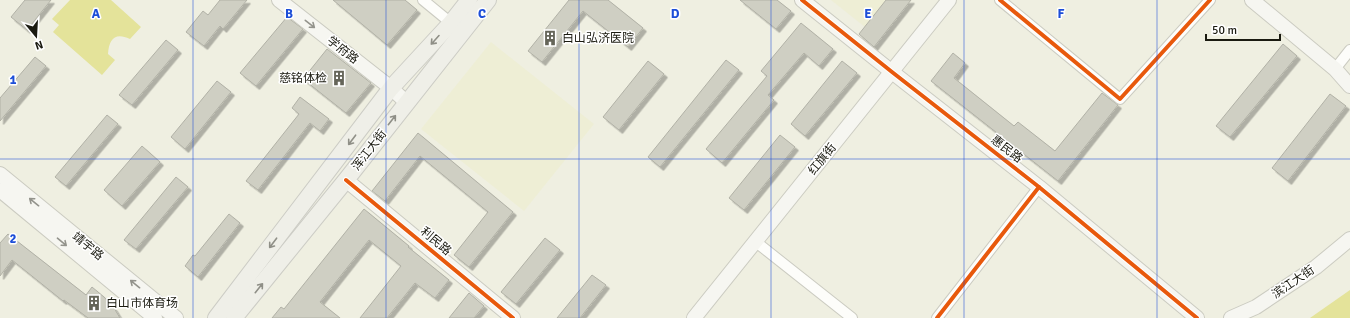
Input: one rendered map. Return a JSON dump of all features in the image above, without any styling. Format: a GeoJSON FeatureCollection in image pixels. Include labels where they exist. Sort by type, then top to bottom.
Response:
{"type":"FeatureCollection","features":[{"type":"Feature","properties":{"kind":"main road","name":"浑江大街"},"geometry":{"type":"LineString","coordinates":[[216,318],[391,88],[469,0]]}},
{"type":"Feature","properties":{"kind":"main road","name":"浑江大街"},"geometry":{"type":"LineString","coordinates":[[234,318],[346,180],[406,102],[488,0]]}},
{"type":"Feature","properties":{"kind":"street","name":"学府路"},"geometry":{"type":"LineString","coordinates":[[279,0],[391,88],[406,102]]}},
{"type":"Feature","properties":{"kind":"street"},"geometry":{"type":"LineString","coordinates":[[423,0],[451,22]]}},
{"type":"Feature","properties":{"kind":"street","name":"惠民路"},"geometry":{"type":"LineString","coordinates":[[802,0],[1039,187],[1197,318]]}},
{"type":"Feature","properties":{"kind":"street","name":"红旗街"},"geometry":{"type":"LineString","coordinates":[[694,318],[949,0]]}},
{"type":"Feature","properties":{"kind":"street"},"geometry":{"type":"LineString","coordinates":[[1000,0],[1120,99],[1210,0]]}},
{"type":"Feature","properties":{"kind":"street"},"geometry":{"type":"LineString","coordinates":[[1252,0],[1335,69],[1350,86]]}},
{"type":"Feature","properties":{"kind":"street"},"geometry":{"type":"LineString","coordinates":[[1335,69],[1350,50]]}},
{"type":"Feature","properties":{"kind":"street","name":"靖宇路"},"geometry":{"type":"LineString","coordinates":[[0,174],[176,318]]}},
{"type":"Feature","properties":{"kind":"street","name":"利民路"},"geometry":{"type":"LineString","coordinates":[[346,180],[513,318]]}},
{"type":"Feature","properties":{"kind":"street"},"geometry":{"type":"LineString","coordinates":[[937,318],[1039,187]]}},
{"type":"Feature","properties":{"kind":"street","name":"靖宇路"},"geometry":{"type":"LineString","coordinates":[[0,190],[155,318]]}},
{"type":"Feature","properties":{"kind":"street","name":"滨江大街"},"geometry":{"type":"LineString","coordinates":[[1231,318],[1256,307],[1316,267],[1350,239]]}},
{"type":"Feature","properties":{"kind":"street"},"geometry":{"type":"LineString","coordinates":[[756,242],[852,318]]}},
{"type":"Feature","properties":{"kind":"shaded area"},"geometry":{"type":"Polygon","coordinates":[[[70,0],[111,0],[141,27],[130,39],[120,36],[111,41],[108,54],[115,60],[102,75],[53,32],[59,25],[52,19],[70,0]]]}},
{"type":"Feature","properties":{"kind":"shaded area"},"geometry":{"type":"Polygon","coordinates":[[[831,0],[886,0],[865,27],[831,0]]]}},
{"type":"Feature","properties":{"kind":"shaded area"},"geometry":{"type":"Polygon","coordinates":[[[491,42],[594,124],[524,211],[421,129],[491,42]]]}},
{"type":"Feature","properties":{"kind":"shaded area"},"geometry":{"type":"Polygon","coordinates":[[[1350,290],[1350,318],[1310,318],[1350,290]]]}},
{"type":"Feature","properties":{"kind":"building"},"geometry":{"type":"Polygon","coordinates":[[[25,0],[51,0],[27,30],[11,17],[25,0]]]}},
{"type":"Feature","properties":{"kind":"building"},"geometry":{"type":"Polygon","coordinates":[[[220,0],[247,0],[223,29],[220,26],[204,46],[186,32],[203,11],[208,15],[220,0]]]}},
{"type":"Feature","properties":{"kind":"building"},"geometry":{"type":"Polygon","coordinates":[[[333,0],[405,0],[417,10],[387,45],[333,0]]]}},
{"type":"Feature","properties":{"kind":"building","name":"白山弘济医院"},"geometry":{"type":"Polygon","coordinates":[[[569,0],[608,0],[643,28],[628,47],[583,11],[542,62],[528,51],[569,0]]]}},
{"type":"Feature","properties":{"kind":"building"},"geometry":{"type":"Polygon","coordinates":[[[740,0],[777,0],[791,11],[776,29],[740,0]]]}},
{"type":"Feature","properties":{"kind":"building"},"geometry":{"type":"Polygon","coordinates":[[[886,0],[911,0],[874,47],[859,34],[886,0]]]}},
{"type":"Feature","properties":{"kind":"building"},"geometry":{"type":"Polygon","coordinates":[[[287,17],[303,29],[256,86],[240,73],[287,17]]]}},
{"type":"Feature","properties":{"kind":"building"},"geometry":{"type":"Polygon","coordinates":[[[801,23],[833,49],[819,66],[804,53],[768,95],[774,100],[722,163],[706,149],[767,76],[761,71],[801,23]]]}},
{"type":"Feature","properties":{"kind":"building"},"geometry":{"type":"Polygon","coordinates":[[[166,40],[178,50],[132,105],[119,95],[166,40]]]}},
{"type":"Feature","properties":{"kind":"building"},"geometry":{"type":"Polygon","coordinates":[[[1283,44],[1297,56],[1230,137],[1216,126],[1283,44]]]}},
{"type":"Feature","properties":{"kind":"building","name":"慈铭体检"},"geometry":{"type":"Polygon","coordinates":[[[327,49],[371,83],[346,113],[303,79],[327,49]]]}},
{"type":"Feature","properties":{"kind":"building"},"geometry":{"type":"Polygon","coordinates":[[[953,53],[965,63],[954,78],[1014,126],[1018,122],[1055,151],[1102,93],[1118,105],[1058,181],[931,81],[953,53]]]}},
{"type":"Feature","properties":{"kind":"building"},"geometry":{"type":"Polygon","coordinates":[[[35,57],[46,66],[0,121],[0,98],[35,57]]]}},
{"type":"Feature","properties":{"kind":"building"},"geometry":{"type":"Polygon","coordinates":[[[726,60],[739,70],[660,167],[648,157],[726,60]]]}},
{"type":"Feature","properties":{"kind":"building"},"geometry":{"type":"Polygon","coordinates":[[[648,61],[664,74],[619,130],[603,117],[648,61]]]}},
{"type":"Feature","properties":{"kind":"building"},"geometry":{"type":"Polygon","coordinates":[[[842,61],[857,73],[805,136],[791,124],[842,61]]]}},
{"type":"Feature","properties":{"kind":"building"},"geometry":{"type":"Polygon","coordinates":[[[217,81],[231,92],[185,149],[171,137],[217,81]]]}},
{"type":"Feature","properties":{"kind":"building"},"geometry":{"type":"Polygon","coordinates":[[[1330,94],[1346,106],[1288,181],[1272,168],[1330,94]]]}},
{"type":"Feature","properties":{"kind":"building"},"geometry":{"type":"Polygon","coordinates":[[[300,97],[329,119],[320,131],[310,123],[258,190],[246,181],[299,114],[292,108],[300,97]]]}},
{"type":"Feature","properties":{"kind":"building"},"geometry":{"type":"Polygon","coordinates":[[[107,115],[118,124],[66,186],[55,177],[107,115]]]}},
{"type":"Feature","properties":{"kind":"building"},"geometry":{"type":"Polygon","coordinates":[[[418,133],[513,212],[469,267],[454,255],[488,212],[420,156],[385,201],[372,191],[418,133]]]}},
{"type":"Feature","properties":{"kind":"building"},"geometry":{"type":"Polygon","coordinates":[[[780,135],[795,147],[744,210],[729,198],[780,135]]]}},
{"type":"Feature","properties":{"kind":"building"},"geometry":{"type":"Polygon","coordinates":[[[142,146],[160,162],[122,206],[104,190],[142,146]]]}},
{"type":"Feature","properties":{"kind":"building"},"geometry":{"type":"Polygon","coordinates":[[[176,177],[188,187],[136,249],[124,240],[176,177]]]}},
{"type":"Feature","properties":{"kind":"building"},"geometry":{"type":"Polygon","coordinates":[[[364,209],[449,280],[435,298],[415,283],[387,318],[360,318],[401,266],[369,240],[320,302],[340,318],[272,318],[281,307],[284,309],[364,209]]]}},
{"type":"Feature","properties":{"kind":"building"},"geometry":{"type":"Polygon","coordinates":[[[229,214],[240,223],[198,277],[185,266],[229,214]]]}},
{"type":"Feature","properties":{"kind":"building"},"geometry":{"type":"Polygon","coordinates":[[[8,234],[86,295],[92,287],[114,308],[120,318],[88,318],[64,300],[63,301],[12,260],[0,276],[0,243],[8,234]]]}},
{"type":"Feature","properties":{"kind":"building"},"geometry":{"type":"Polygon","coordinates":[[[545,238],[560,250],[516,304],[501,292],[545,238]]]}},
{"type":"Feature","properties":{"kind":"building"},"geometry":{"type":"Polygon","coordinates":[[[592,275],[606,285],[580,318],[557,318],[592,275]]]}},
{"type":"Feature","properties":{"kind":"building"},"geometry":{"type":"Polygon","coordinates":[[[469,293],[484,306],[474,318],[449,318],[469,293]]]}},
{"type":"Feature","properties":{"kind":"cycle path"},"geometry":{"type":"LineString","coordinates":[[802,0],[1039,187],[1197,318]]}},
{"type":"Feature","properties":{"kind":"cycle path"},"geometry":{"type":"LineString","coordinates":[[1000,0],[1120,99],[1210,0]]}},
{"type":"Feature","properties":{"kind":"cycle path"},"geometry":{"type":"LineString","coordinates":[[346,180],[513,318]]}},
{"type":"Feature","properties":{"kind":"cycle path"},"geometry":{"type":"LineString","coordinates":[[937,318],[1039,187]]}},
{"type":"Feature","properties":{"kind":"place","name":"白山弘济医院"},"geometry":{"type":"Point","coordinates":[550,38]}},
{"type":"Feature","properties":{"kind":"place","name":"慈铭体检"},"geometry":{"type":"Point","coordinates":[339,78]}},
{"type":"Feature","properties":{"kind":"place","name":"白山市体育场"},"geometry":{"type":"Point","coordinates":[94,303]}}]}
